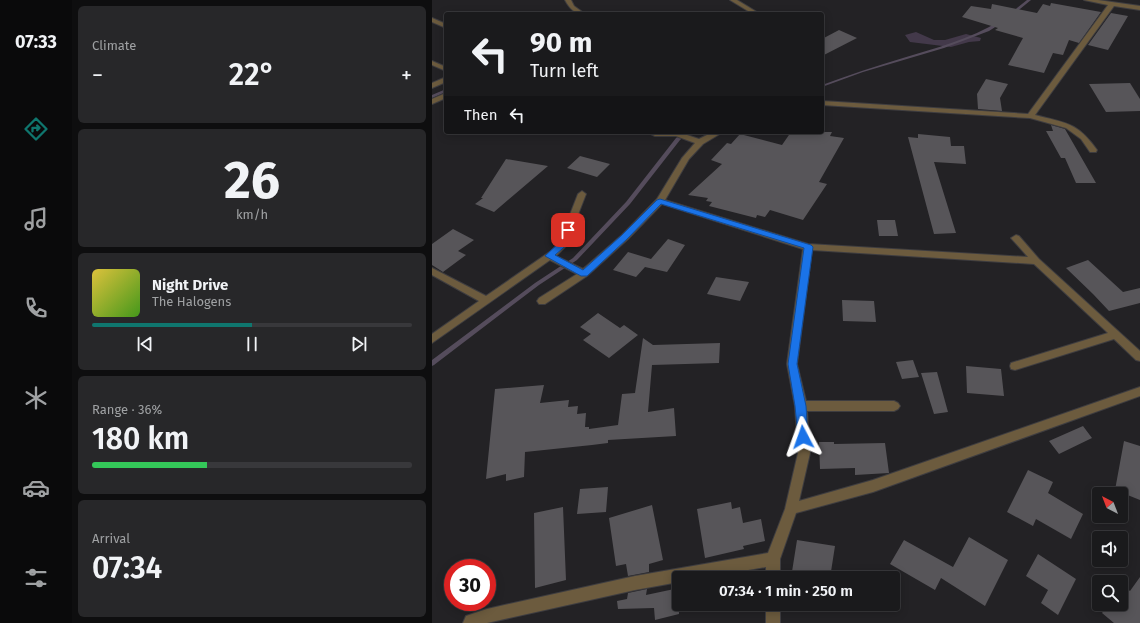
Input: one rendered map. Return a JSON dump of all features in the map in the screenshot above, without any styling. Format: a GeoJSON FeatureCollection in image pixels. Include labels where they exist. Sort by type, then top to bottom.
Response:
{"type":"FeatureCollection","features":[{"type":"Feature","properties":{"kind":"street"},"geometry":{"type":"LineString","coordinates":[[568,0],[572,7],[579,12]]}},
{"type":"Feature","properties":{"kind":"street"},"geometry":{"type":"LineString","coordinates":[[733,0],[754,12]]}},
{"type":"Feature","properties":{"kind":"street"},"geometry":{"type":"LineString","coordinates":[[1087,0],[1140,8]]}},
{"type":"Feature","properties":{"kind":"street"},"geometry":{"type":"LineString","coordinates":[[1030,116],[1112,4]]}},
{"type":"Feature","properties":{"kind":"street"},"geometry":{"type":"LineString","coordinates":[[432,20],[444,25]]}},
{"type":"Feature","properties":{"kind":"street"},"geometry":{"type":"LineString","coordinates":[[432,63],[444,68]]}},
{"type":"Feature","properties":{"kind":"street"},"geometry":{"type":"LineString","coordinates":[[432,86],[444,80]]}},
{"type":"Feature","properties":{"kind":"street"},"geometry":{"type":"LineString","coordinates":[[432,102],[444,96]]}},
{"type":"Feature","properties":{"kind":"street"},"geometry":{"type":"LineString","coordinates":[[824,104],[1030,116],[1069,126],[1084,137],[1093,150]]}},
{"type":"Feature","properties":{"kind":"street"},"geometry":{"type":"LineString","coordinates":[[655,134],[676,134],[700,142]]}},
{"type":"Feature","properties":{"kind":"street"},"geometry":{"type":"LineString","coordinates":[[542,301],[584,274],[624,237],[660,201],[686,158],[700,142],[715,134]]}},
{"type":"Feature","properties":{"kind":"street"},"geometry":{"type":"LineString","coordinates":[[432,339],[486,300],[554,258],[566,241],[568,230],[582,194]]}},
{"type":"Feature","properties":{"kind":"street"},"geometry":{"type":"LineString","coordinates":[[660,201],[808,247],[1036,261]]}},
{"type":"Feature","properties":{"kind":"street"},"geometry":{"type":"LineString","coordinates":[[1016,238],[1036,261],[1140,357]]}},
{"type":"Feature","properties":{"kind":"street"},"geometry":{"type":"LineString","coordinates":[[773,571],[773,559],[791,509],[804,452],[801,406],[792,364],[808,247]]}},
{"type":"Feature","properties":{"kind":"street"},"geometry":{"type":"LineString","coordinates":[[554,258],[584,274]]}},
{"type":"Feature","properties":{"kind":"street"},"geometry":{"type":"LineString","coordinates":[[432,271],[486,300]]}},
{"type":"Feature","properties":{"kind":"street"},"geometry":{"type":"LineString","coordinates":[[1016,366],[1115,334]]}},
{"type":"Feature","properties":{"kind":"street"},"geometry":{"type":"LineString","coordinates":[[791,509],[873,486],[1140,391]]}},
{"type":"Feature","properties":{"kind":"street"},"geometry":{"type":"LineString","coordinates":[[801,406],[894,406]]}},
{"type":"Feature","properties":{"kind":"street"},"geometry":{"type":"LineString","coordinates":[[470,623],[471,621],[487,616],[635,583],[773,559]]}},
{"type":"Feature","properties":{"kind":"street"},"geometry":{"type":"LineString","coordinates":[[773,611],[773,623]]}},
{"type":"Feature","properties":{"kind":"shaded area"},"geometry":{"type":"Polygon","coordinates":[[[916,32],[934,40],[945,40],[966,34],[981,38],[980,41],[969,42],[951,47],[910,42],[905,35],[916,32]]]}},
{"type":"Feature","properties":{"kind":"building"},"geometry":{"type":"Polygon","coordinates":[[[1051,3],[1101,12],[1079,43],[1069,40],[1063,55],[1053,53],[1044,73],[1008,65],[1023,38],[995,30],[998,28],[962,17],[971,6],[991,9],[992,4],[1037,13],[1043,4],[1050,6],[1051,3]]]}},
{"type":"Feature","properties":{"kind":"building"},"geometry":{"type":"Polygon","coordinates":[[[1111,13],[1128,16],[1108,50],[1088,45],[1111,13]]]}},
{"type":"Feature","properties":{"kind":"building"},"geometry":{"type":"Polygon","coordinates":[[[839,30],[857,38],[824,55],[824,38],[839,30]]]}},
{"type":"Feature","properties":{"kind":"building"},"geometry":{"type":"Polygon","coordinates":[[[986,79],[1008,84],[1000,98],[1002,111],[978,109],[977,94],[986,79]]]}},
{"type":"Feature","properties":{"kind":"building"},"geometry":{"type":"Polygon","coordinates":[[[1130,83],[1140,99],[1140,111],[1106,112],[1089,84],[1130,83]]]}},
{"type":"Feature","properties":{"kind":"building"},"geometry":{"type":"Polygon","coordinates":[[[1051,125],[1065,129],[1096,183],[1076,183],[1065,158],[1061,158],[1046,131],[1053,131],[1051,125]]]}},
{"type":"Feature","properties":{"kind":"building"},"geometry":{"type":"Polygon","coordinates":[[[824,132],[832,132],[830,136],[844,138],[819,182],[827,184],[803,220],[770,210],[765,217],[757,215],[756,218],[709,206],[712,202],[706,201],[708,198],[688,195],[722,164],[711,160],[727,143],[731,144],[740,134],[782,145],[790,134],[824,134],[824,132]]]}},
{"type":"Feature","properties":{"kind":"building"},"geometry":{"type":"Polygon","coordinates":[[[918,134],[950,137],[951,146],[964,146],[966,164],[934,162],[956,233],[934,234],[908,137],[918,138],[918,134]]]}},
{"type":"Feature","properties":{"kind":"building"},"geometry":{"type":"Polygon","coordinates":[[[580,156],[610,164],[597,177],[567,168],[580,156]]]}},
{"type":"Feature","properties":{"kind":"building"},"geometry":{"type":"Polygon","coordinates":[[[506,159],[548,166],[494,212],[475,204],[483,198],[481,198],[506,159]]]}},
{"type":"Feature","properties":{"kind":"building"},"geometry":{"type":"Polygon","coordinates":[[[877,220],[895,220],[898,236],[879,236],[877,220]]]}},
{"type":"Feature","properties":{"kind":"building"},"geometry":{"type":"Polygon","coordinates":[[[453,229],[474,240],[458,251],[466,255],[443,272],[432,265],[432,244],[453,229]]]}},
{"type":"Feature","properties":{"kind":"building"},"geometry":{"type":"Polygon","coordinates":[[[668,239],[685,245],[667,272],[645,267],[636,277],[613,270],[628,252],[651,259],[668,239]]]}},
{"type":"Feature","properties":{"kind":"building"},"geometry":{"type":"Polygon","coordinates":[[[1088,260],[1123,292],[1140,288],[1140,303],[1109,311],[1066,268],[1088,260]]]}},
{"type":"Feature","properties":{"kind":"building"},"geometry":{"type":"Polygon","coordinates":[[[716,277],[749,282],[740,301],[707,294],[716,277]]]}},
{"type":"Feature","properties":{"kind":"building"},"geometry":{"type":"Polygon","coordinates":[[[842,300],[874,301],[876,322],[843,321],[842,300]]]}},
{"type":"Feature","properties":{"kind":"building"},"geometry":{"type":"Polygon","coordinates":[[[598,313],[620,328],[624,325],[638,335],[609,358],[583,340],[591,334],[580,327],[598,313]]]}},
{"type":"Feature","properties":{"kind":"building"},"geometry":{"type":"Polygon","coordinates":[[[643,338],[653,345],[720,343],[719,363],[652,365],[648,412],[674,408],[676,436],[608,440],[608,443],[525,452],[524,477],[506,481],[506,474],[486,479],[495,389],[544,385],[540,403],[569,400],[568,407],[578,406],[577,414],[586,413],[585,427],[589,427],[589,429],[618,425],[622,394],[635,393],[643,338]]]}},
{"type":"Feature","properties":{"kind":"building"},"geometry":{"type":"Polygon","coordinates":[[[913,360],[919,377],[902,379],[896,362],[913,360]]]}},
{"type":"Feature","properties":{"kind":"building"},"geometry":{"type":"Polygon","coordinates":[[[966,366],[1001,369],[1004,396],[967,393],[966,366]]]}},
{"type":"Feature","properties":{"kind":"building"},"geometry":{"type":"Polygon","coordinates":[[[937,372],[948,412],[934,414],[921,373],[937,372]]]}},
{"type":"Feature","properties":{"kind":"building"},"geometry":{"type":"Polygon","coordinates":[[[1083,426],[1092,438],[1059,454],[1049,441],[1083,426]]]}},
{"type":"Feature","properties":{"kind":"building"},"geometry":{"type":"Polygon","coordinates":[[[1124,441],[1140,446],[1140,500],[1128,495],[1128,487],[1116,487],[1124,441]]]}},
{"type":"Feature","properties":{"kind":"building"},"geometry":{"type":"Polygon","coordinates":[[[819,442],[834,442],[834,444],[885,443],[889,473],[855,475],[855,468],[820,469],[819,442]]]}},
{"type":"Feature","properties":{"kind":"building"},"geometry":{"type":"Polygon","coordinates":[[[1028,470],[1053,482],[1048,493],[1083,514],[1071,539],[1036,519],[1033,526],[1007,512],[1028,470]]]}},
{"type":"Feature","properties":{"kind":"building"},"geometry":{"type":"Polygon","coordinates":[[[608,487],[606,512],[577,514],[580,489],[608,487]]]}},
{"type":"Feature","properties":{"kind":"building"},"geometry":{"type":"Polygon","coordinates":[[[731,502],[732,509],[740,507],[743,523],[761,519],[765,541],[743,546],[744,549],[705,558],[697,509],[731,502]]]}},
{"type":"Feature","properties":{"kind":"building"},"geometry":{"type":"Polygon","coordinates":[[[652,505],[663,560],[649,564],[649,572],[628,576],[626,564],[616,566],[609,518],[652,505]]]}},
{"type":"Feature","properties":{"kind":"building"},"geometry":{"type":"Polygon","coordinates":[[[563,507],[566,580],[535,588],[534,513],[563,507]]]}},
{"type":"Feature","properties":{"kind":"building"},"geometry":{"type":"Polygon","coordinates":[[[969,537],[1008,560],[985,606],[941,578],[935,590],[890,564],[904,540],[953,567],[969,537]]]}},
{"type":"Feature","properties":{"kind":"building"},"geometry":{"type":"Polygon","coordinates":[[[797,540],[835,546],[831,571],[792,571],[797,540]]]}},
{"type":"Feature","properties":{"kind":"building"},"geometry":{"type":"Polygon","coordinates":[[[1038,554],[1076,579],[1058,615],[1041,603],[1048,590],[1026,576],[1038,554]]]}},
{"type":"Feature","properties":{"kind":"building"},"geometry":{"type":"Polygon","coordinates":[[[1140,577],[1140,623],[1114,623],[1102,613],[1104,611],[1128,611],[1128,589],[1130,591],[1140,577]]]}},
{"type":"Feature","properties":{"kind":"building"},"geometry":{"type":"Polygon","coordinates":[[[647,589],[646,595],[672,589],[672,611],[679,611],[679,614],[655,620],[654,608],[618,609],[617,601],[627,599],[628,593],[647,589]]]}},
{"type":"Feature","properties":{"kind":"waterway"},"geometry":{"type":"LineString","coordinates":[[1013,13],[1029,0]]}},
{"type":"Feature","properties":{"kind":"waterway"},"geometry":{"type":"LineString","coordinates":[[824,85],[862,71],[943,47],[988,30],[1001,22]]}},
{"type":"Feature","properties":{"kind":"waterway"},"geometry":{"type":"LineString","coordinates":[[432,97],[444,91]]}},
{"type":"Feature","properties":{"kind":"waterway"},"geometry":{"type":"LineString","coordinates":[[432,363],[537,284],[575,259],[628,203],[678,139],[686,134]]}},
{"type":"Feature","properties":{"kind":"route"},"geometry":{"type":"LineString","coordinates":[[568,230],[566,241],[549,256],[584,274],[660,201],[808,247],[792,364],[801,406],[803,437]]}}]}
